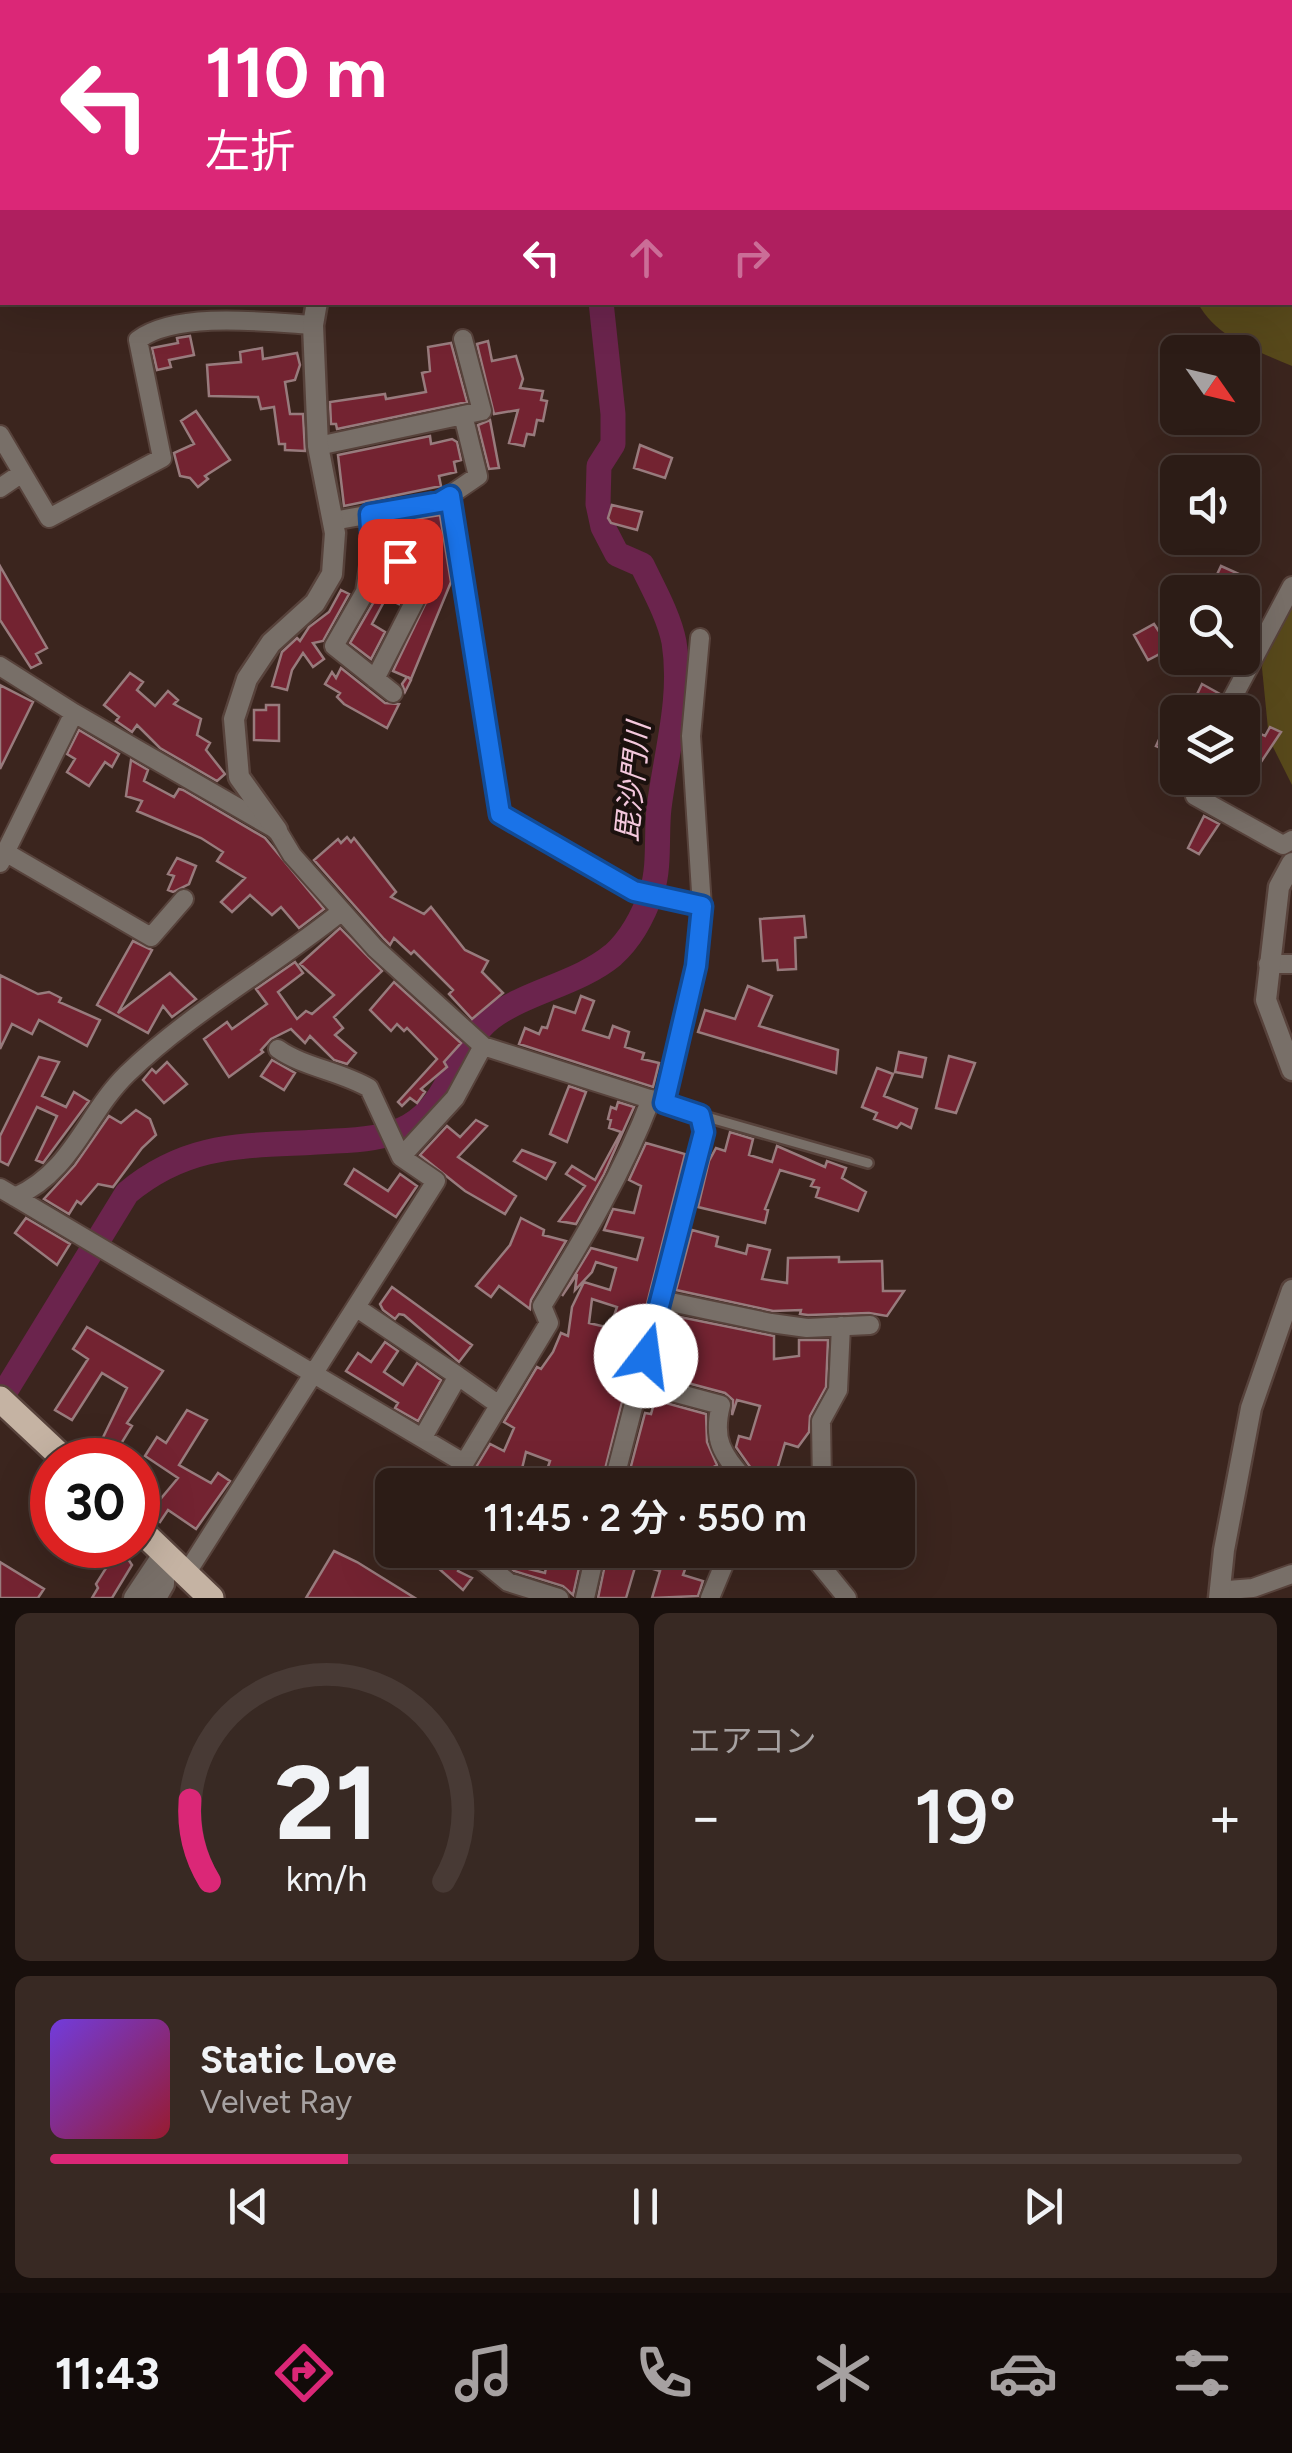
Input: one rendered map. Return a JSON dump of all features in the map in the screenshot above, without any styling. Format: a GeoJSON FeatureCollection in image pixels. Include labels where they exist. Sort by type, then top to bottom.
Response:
{"type":"FeatureCollection","features":[{"type":"Feature","properties":{"kind":"main road"},"geometry":{"type":"LineString","coordinates":[[0,1400],[41,1438]]}},
{"type":"Feature","properties":{"kind":"main road"},"geometry":{"type":"LineString","coordinates":[[160,1549],[211,1598]]}},
{"type":"Feature","properties":{"kind":"street"},"geometry":{"type":"LineString","coordinates":[[316,305],[313,326],[318,446],[333,521],[332,574],[314,603],[271,643],[247,679],[234,719],[239,777],[292,855],[342,911],[400,972],[484,1046],[700,1115],[704,1132],[617,1468]]}},
{"type":"Feature","properties":{"kind":"street"},"geometry":{"type":"LineString","coordinates":[[0,435],[50,518],[162,458],[138,340],[150,331],[230,318],[313,326]]}},
{"type":"Feature","properties":{"kind":"street"},"geometry":{"type":"LineString","coordinates":[[318,446],[482,411],[463,338]]}},
{"type":"Feature","properties":{"kind":"street"},"geometry":{"type":"LineString","coordinates":[[333,521],[440,502],[478,476],[463,415]]}},
{"type":"Feature","properties":{"kind":"street"},"geometry":{"type":"LineString","coordinates":[[0,488],[22,472]]}},
{"type":"Feature","properties":{"kind":"street"},"geometry":{"type":"LineString","coordinates":[[450,496],[500,814],[634,891],[702,906]]}},
{"type":"Feature","properties":{"kind":"street"},"geometry":{"type":"LineString","coordinates":[[370,514],[372,546],[365,592],[334,646],[393,693]]}},
{"type":"Feature","properties":{"kind":"street"},"geometry":{"type":"LineString","coordinates":[[372,546],[428,575],[375,679]]}},
{"type":"Feature","properties":{"kind":"street"},"geometry":{"type":"LineString","coordinates":[[1235,695],[1285,612],[1292,586]]}},
{"type":"Feature","properties":{"kind":"street"},"geometry":{"type":"LineString","coordinates":[[461,1468],[549,1323],[542,1306],[600,1212],[657,1101],[696,966],[702,906],[691,736],[700,638]]}},
{"type":"Feature","properties":{"kind":"street"},"geometry":{"type":"LineString","coordinates":[[0,666],[277,830]]}},
{"type":"Feature","properties":{"kind":"street"},"geometry":{"type":"LineString","coordinates":[[74,713],[3,858],[151,937],[184,899]]}},
{"type":"Feature","properties":{"kind":"street"},"geometry":{"type":"LineString","coordinates":[[1195,795],[1282,845],[1292,840]]}},
{"type":"Feature","properties":{"kind":"street"},"geometry":{"type":"LineString","coordinates":[[1291,1066],[1266,1000],[1279,887],[1292,863]]}},
{"type":"Feature","properties":{"kind":"street"},"geometry":{"type":"LineString","coordinates":[[8,1193],[40,1186],[92,1125],[126,1075],[244,980],[342,911]]}},
{"type":"Feature","properties":{"kind":"street"},"geometry":{"type":"LineString","coordinates":[[1268,964],[1292,964]]}},
{"type":"Feature","properties":{"kind":"street"},"geometry":{"type":"LineString","coordinates":[[401,1157],[455,1098],[484,1046]]}},
{"type":"Feature","properties":{"kind":"street"},"geometry":{"type":"LineString","coordinates":[[186,1574],[436,1181],[401,1157],[368,1088],[319,1064],[292,1059],[278,1050]]}},
{"type":"Feature","properties":{"kind":"street"},"geometry":{"type":"LineString","coordinates":[[8,1193],[464,1463]]}},
{"type":"Feature","properties":{"kind":"street"},"geometry":{"type":"LineString","coordinates":[[1221,1598],[1224,1550],[1251,1408],[1292,1290]]}},
{"type":"Feature","properties":{"kind":"street"},"geometry":{"type":"LineString","coordinates":[[661,1300],[771,1324],[870,1325]]}},
{"type":"Feature","properties":{"kind":"street"},"geometry":{"type":"LineString","coordinates":[[356,1308],[499,1405]]}},
{"type":"Feature","properties":{"kind":"street"},"geometry":{"type":"LineString","coordinates":[[821,1468],[820,1421],[838,1390],[841,1326]]}},
{"type":"Feature","properties":{"kind":"street"},"geometry":{"type":"LineString","coordinates":[[422,1438],[458,1376]]}},
{"type":"Feature","properties":{"kind":"street"},"geometry":{"type":"LineString","coordinates":[[639,1383],[721,1405],[715,1428],[718,1440],[737,1468]]}},
{"type":"Feature","properties":{"kind":"street"},"geometry":{"type":"LineString","coordinates":[[134,1598],[164,1553]]}},
{"type":"Feature","properties":{"kind":"street"},"geometry":{"type":"LineString","coordinates":[[156,1598],[164,1584],[164,1553]]}},
{"type":"Feature","properties":{"kind":"street"},"geometry":{"type":"LineString","coordinates":[[491,1568],[508,1582],[559,1598]]}},
{"type":"Feature","properties":{"kind":"street"},"geometry":{"type":"LineString","coordinates":[[586,1598],[592,1568]]}},
{"type":"Feature","properties":{"kind":"street"},"geometry":{"type":"LineString","coordinates":[[710,1598],[722,1568]]}},
{"type":"Feature","properties":{"kind":"street"},"geometry":{"type":"LineString","coordinates":[[829,1568],[847,1598]]}},
{"type":"Feature","properties":{"kind":"street"},"geometry":{"type":"LineString","coordinates":[[1221,1598],[1228,1590],[1253,1588],[1292,1574]]}},
{"type":"Feature","properties":{"kind":"lane"},"geometry":{"type":"LineString","coordinates":[[700,1115],[868,1164]]}},
{"type":"Feature","properties":{"kind":"shaded area"},"geometry":{"type":"Polygon","coordinates":[[[1199,305],[1292,305],[1292,366],[1260,352],[1260,335],[1229,335],[1199,305]]]}},
{"type":"Feature","properties":{"kind":"shaded area"},"geometry":{"type":"Polygon","coordinates":[[[1292,580],[1292,785],[1269,739],[1262,668],[1268,609],[1292,580]]]}},
{"type":"Feature","properties":{"kind":"building"},"geometry":{"type":"Polygon","coordinates":[[[190,336],[194,355],[169,360],[171,367],[157,370],[152,348],[178,343],[177,338],[190,336]]]}},
{"type":"Feature","properties":{"kind":"building"},"geometry":{"type":"Polygon","coordinates":[[[488,341],[492,361],[516,356],[523,379],[520,388],[543,391],[541,400],[547,401],[543,421],[537,420],[534,435],[527,434],[524,446],[509,443],[518,410],[494,414],[477,344],[488,341]]]}},
{"type":"Feature","properties":{"kind":"building"},"geometry":{"type":"Polygon","coordinates":[[[451,343],[467,402],[337,429],[336,424],[331,424],[330,402],[426,392],[422,373],[430,371],[428,347],[451,343]]]}},
{"type":"Feature","properties":{"kind":"building"},"geometry":{"type":"Polygon","coordinates":[[[262,348],[263,359],[297,353],[300,365],[295,380],[285,382],[290,414],[303,414],[305,451],[285,450],[285,444],[279,444],[274,407],[261,409],[258,397],[209,396],[207,365],[241,362],[240,352],[262,348]]]}},
{"type":"Feature","properties":{"kind":"building"},"geometry":{"type":"Polygon","coordinates":[[[196,411],[230,460],[205,476],[208,479],[198,487],[190,478],[180,476],[174,453],[194,444],[181,421],[196,411]]]}},
{"type":"Feature","properties":{"kind":"building"},"geometry":{"type":"Polygon","coordinates":[[[490,420],[499,468],[489,469],[478,425],[490,420]]]}},
{"type":"Feature","properties":{"kind":"building"},"geometry":{"type":"Polygon","coordinates":[[[430,436],[431,444],[452,439],[457,442],[461,460],[454,462],[456,472],[439,476],[441,486],[344,506],[338,455],[430,436]]]}},
{"type":"Feature","properties":{"kind":"building"},"geometry":{"type":"Polygon","coordinates":[[[640,445],[672,458],[665,478],[634,468],[640,445]]]}},
{"type":"Feature","properties":{"kind":"building"},"geometry":{"type":"Polygon","coordinates":[[[612,505],[642,512],[637,530],[611,523],[608,518],[612,505]]]}},
{"type":"Feature","properties":{"kind":"building"},"geometry":{"type":"Polygon","coordinates":[[[440,515],[451,582],[411,679],[408,677],[411,680],[405,692],[402,684],[407,677],[393,671],[440,573],[428,556],[431,546],[395,544],[396,522],[440,515]]]}},
{"type":"Feature","properties":{"kind":"building"},"geometry":{"type":"Polygon","coordinates":[[[382,565],[411,580],[399,604],[386,598],[372,624],[385,632],[371,659],[350,643],[376,598],[382,565]]]}},
{"type":"Feature","properties":{"kind":"building"},"geometry":{"type":"Polygon","coordinates":[[[0,566],[47,648],[36,654],[41,663],[31,668],[0,620],[0,566]]]}},
{"type":"Feature","properties":{"kind":"building"},"geometry":{"type":"Polygon","coordinates":[[[1221,566],[1241,575],[1217,575],[1221,566]]]}},
{"type":"Feature","properties":{"kind":"building"},"geometry":{"type":"Polygon","coordinates":[[[341,590],[349,594],[323,641],[313,643],[324,659],[313,667],[303,653],[292,670],[287,690],[272,686],[282,652],[297,638],[300,641],[309,627],[329,612],[341,590]]]}},
{"type":"Feature","properties":{"kind":"building"},"geometry":{"type":"Polygon","coordinates":[[[1154,624],[1160,628],[1160,654],[1148,660],[1134,635],[1154,624]]]}},
{"type":"Feature","properties":{"kind":"building"},"geometry":{"type":"Polygon","coordinates":[[[341,668],[385,703],[399,704],[387,728],[344,704],[337,697],[340,693],[325,684],[332,672],[336,678],[341,668]]]}},
{"type":"Feature","properties":{"kind":"building"},"geometry":{"type":"Polygon","coordinates":[[[130,673],[143,682],[137,690],[155,706],[168,691],[178,700],[174,704],[201,719],[197,735],[210,743],[206,750],[225,774],[217,781],[160,748],[137,725],[132,732],[116,721],[119,717],[104,705],[130,673]]]}},
{"type":"Feature","properties":{"kind":"building"},"geometry":{"type":"Polygon","coordinates":[[[1202,684],[1220,694],[1220,695],[1197,695],[1202,684]]]}},
{"type":"Feature","properties":{"kind":"building"},"geometry":{"type":"Polygon","coordinates":[[[0,685],[33,702],[0,769],[0,685]]]}},
{"type":"Feature","properties":{"kind":"building"},"geometry":{"type":"Polygon","coordinates":[[[266,705],[279,705],[279,741],[254,740],[254,710],[266,710],[266,705]]]}},
{"type":"Feature","properties":{"kind":"building"},"geometry":{"type":"Polygon","coordinates":[[[1270,727],[1281,732],[1260,764],[1260,734],[1265,736],[1270,727]]]}},
{"type":"Feature","properties":{"kind":"building"},"geometry":{"type":"Polygon","coordinates":[[[79,730],[119,754],[112,767],[105,762],[89,786],[67,772],[75,759],[67,754],[79,730]]]}},
{"type":"Feature","properties":{"kind":"building"},"geometry":{"type":"Polygon","coordinates":[[[131,760],[148,770],[144,781],[174,797],[179,789],[183,790],[265,838],[324,909],[299,928],[281,907],[272,915],[250,895],[232,912],[221,902],[245,878],[217,861],[223,852],[201,838],[137,811],[142,801],[126,796],[131,760]]]}},
{"type":"Feature","properties":{"kind":"building"},"geometry":{"type":"Polygon","coordinates":[[[1204,816],[1219,824],[1199,854],[1188,848],[1204,816]]]}},
{"type":"Feature","properties":{"kind":"building"},"geometry":{"type":"Polygon","coordinates":[[[347,837],[351,842],[354,838],[396,892],[391,897],[424,914],[431,907],[465,950],[488,961],[482,972],[503,993],[472,1019],[449,994],[453,990],[414,951],[411,954],[394,938],[390,945],[314,860],[338,839],[341,843],[347,837]]]}},
{"type":"Feature","properties":{"kind":"building"},"geometry":{"type":"Polygon","coordinates":[[[177,858],[196,866],[189,884],[173,892],[168,890],[174,876],[168,874],[177,858]]]}},
{"type":"Feature","properties":{"kind":"building"},"geometry":{"type":"Polygon","coordinates":[[[804,916],[806,937],[795,938],[796,969],[778,970],[777,960],[763,961],[760,919],[804,916]]]}},
{"type":"Feature","properties":{"kind":"building"},"geometry":{"type":"Polygon","coordinates":[[[340,928],[382,971],[334,1017],[343,1028],[335,1035],[356,1053],[347,1064],[334,1060],[310,1036],[305,1043],[291,1029],[271,1039],[263,1052],[229,1077],[204,1039],[227,1022],[232,1029],[267,1004],[256,989],[295,962],[303,973],[278,992],[297,1019],[306,1011],[312,1014],[334,995],[300,964],[340,928]]]}},
{"type":"Feature","properties":{"kind":"building"},"geometry":{"type":"Polygon","coordinates":[[[133,941],[152,950],[118,1013],[170,973],[196,999],[172,1017],[163,1006],[148,1033],[97,1005],[133,941]]]}},
{"type":"Feature","properties":{"kind":"building"},"geometry":{"type":"Polygon","coordinates":[[[0,975],[38,994],[49,992],[61,998],[59,1002],[100,1020],[87,1046],[39,1020],[32,1034],[12,1024],[0,1049],[0,975]]]}},
{"type":"Feature","properties":{"kind":"building"},"geometry":{"type":"Polygon","coordinates":[[[394,982],[461,1043],[444,1062],[447,1067],[421,1089],[425,1092],[417,1103],[410,1098],[402,1106],[398,1102],[437,1059],[407,1028],[404,1031],[397,1024],[391,1031],[370,1010],[394,982]]]}},
{"type":"Feature","properties":{"kind":"building"},"geometry":{"type":"Polygon","coordinates":[[[748,986],[772,996],[759,1026],[838,1050],[836,1073],[698,1032],[705,1010],[735,1019],[748,986]]]}},
{"type":"Feature","properties":{"kind":"building"},"geometry":{"type":"Polygon","coordinates":[[[581,996],[594,1001],[583,1030],[609,1038],[613,1026],[629,1032],[625,1047],[644,1053],[642,1059],[659,1063],[653,1087],[519,1044],[525,1028],[539,1034],[542,1027],[547,1028],[554,1006],[575,1013],[581,996]]]}},
{"type":"Feature","properties":{"kind":"building"},"geometry":{"type":"Polygon","coordinates":[[[899,1052],[926,1058],[922,1077],[895,1072],[899,1052]]]}},
{"type":"Feature","properties":{"kind":"building"},"geometry":{"type":"Polygon","coordinates":[[[949,1056],[975,1063],[956,1113],[936,1108],[949,1056]]]}},
{"type":"Feature","properties":{"kind":"building"},"geometry":{"type":"Polygon","coordinates":[[[39,1057],[59,1062],[42,1096],[66,1107],[74,1092],[89,1101],[43,1163],[36,1160],[57,1116],[37,1107],[8,1165],[0,1161],[0,1136],[39,1057]]]}},
{"type":"Feature","properties":{"kind":"building"},"geometry":{"type":"Polygon","coordinates":[[[272,1060],[295,1073],[284,1090],[261,1076],[272,1060]]]}},
{"type":"Feature","properties":{"kind":"building"},"geometry":{"type":"Polygon","coordinates":[[[167,1062],[187,1084],[164,1103],[143,1080],[152,1069],[156,1073],[167,1062]]]}},
{"type":"Feature","properties":{"kind":"building"},"geometry":{"type":"Polygon","coordinates":[[[877,1068],[893,1074],[884,1096],[917,1109],[911,1128],[901,1123],[897,1128],[874,1119],[877,1113],[862,1107],[877,1068]]]}},
{"type":"Feature","properties":{"kind":"building"},"geometry":{"type":"Polygon","coordinates":[[[569,1086],[586,1092],[567,1142],[550,1134],[569,1086]]]}},
{"type":"Feature","properties":{"kind":"building"},"geometry":{"type":"Polygon","coordinates":[[[618,1102],[634,1107],[604,1174],[576,1224],[559,1221],[585,1186],[566,1174],[572,1166],[595,1180],[621,1132],[609,1128],[608,1119],[611,1107],[616,1109],[618,1102]]]}},
{"type":"Feature","properties":{"kind":"building"},"geometry":{"type":"Polygon","coordinates":[[[136,1110],[150,1119],[156,1135],[113,1187],[98,1184],[81,1204],[77,1201],[69,1214],[44,1199],[75,1165],[109,1116],[121,1123],[136,1110]]]}},
{"type":"Feature","properties":{"kind":"building"},"geometry":{"type":"Polygon","coordinates":[[[476,1120],[487,1126],[458,1157],[516,1196],[505,1214],[465,1191],[420,1155],[447,1126],[460,1137],[476,1120]]]}},
{"type":"Feature","properties":{"kind":"building"},"geometry":{"type":"Polygon","coordinates":[[[730,1132],[753,1139],[749,1155],[772,1162],[777,1146],[825,1167],[827,1161],[846,1168],[842,1178],[866,1192],[858,1211],[816,1197],[819,1188],[811,1186],[814,1180],[780,1170],[765,1209],[765,1223],[698,1207],[709,1161],[716,1148],[725,1151],[730,1132]]]}},
{"type":"Feature","properties":{"kind":"building"},"geometry":{"type":"Polygon","coordinates":[[[646,1143],[685,1154],[605,1468],[548,1468],[550,1461],[526,1452],[522,1468],[476,1467],[490,1444],[504,1451],[514,1428],[504,1422],[537,1367],[541,1369],[553,1352],[561,1333],[568,1336],[572,1307],[584,1282],[610,1290],[616,1268],[596,1262],[575,1290],[577,1274],[562,1296],[591,1248],[637,1260],[643,1238],[604,1230],[613,1209],[634,1213],[641,1186],[629,1180],[646,1143]],[[592,1299],[589,1323],[610,1328],[617,1307],[592,1299]]]}},
{"type":"Feature","properties":{"kind":"building"},"geometry":{"type":"Polygon","coordinates":[[[522,1150],[555,1163],[546,1179],[514,1161],[522,1150]]]}},
{"type":"Feature","properties":{"kind":"building"},"geometry":{"type":"Polygon","coordinates":[[[354,1169],[388,1191],[400,1174],[417,1186],[396,1217],[345,1184],[354,1169]]]}},
{"type":"Feature","properties":{"kind":"building"},"geometry":{"type":"Polygon","coordinates":[[[26,1218],[70,1244],[57,1265],[15,1233],[26,1218]]]}},
{"type":"Feature","properties":{"kind":"building"},"geometry":{"type":"Polygon","coordinates":[[[521,1218],[544,1230],[543,1235],[566,1241],[531,1300],[530,1309],[499,1286],[491,1297],[476,1286],[510,1245],[521,1218]]]}},
{"type":"Feature","properties":{"kind":"building"},"geometry":{"type":"Polygon","coordinates":[[[692,1230],[718,1237],[716,1246],[746,1254],[748,1245],[770,1250],[762,1279],[787,1283],[788,1258],[839,1257],[839,1262],[882,1261],[883,1291],[904,1291],[887,1316],[773,1311],[676,1290],[692,1230]]]}},
{"type":"Feature","properties":{"kind":"building"},"geometry":{"type":"Polygon","coordinates":[[[392,1287],[472,1345],[459,1362],[404,1315],[395,1319],[383,1310],[380,1304],[392,1287]]]}},
{"type":"Feature","properties":{"kind":"building"},"geometry":{"type":"Polygon","coordinates":[[[670,1315],[774,1336],[774,1359],[799,1356],[799,1340],[828,1340],[826,1387],[810,1416],[809,1432],[798,1447],[785,1443],[778,1468],[751,1468],[736,1447],[739,1436],[750,1439],[760,1406],[737,1400],[732,1415],[733,1400],[725,1393],[654,1374],[670,1315]]]}},
{"type":"Feature","properties":{"kind":"building"},"geometry":{"type":"Polygon","coordinates":[[[87,1327],[163,1371],[127,1423],[132,1426],[125,1438],[103,1438],[127,1388],[102,1373],[72,1420],[55,1410],[88,1359],[73,1349],[87,1327]]]}},
{"type":"Feature","properties":{"kind":"building"},"geometry":{"type":"Polygon","coordinates":[[[385,1342],[398,1351],[384,1372],[403,1385],[417,1363],[441,1380],[418,1421],[395,1408],[398,1403],[346,1371],[358,1353],[371,1362],[385,1342]]]}},
{"type":"Feature","properties":{"kind":"building"},"geometry":{"type":"Polygon","coordinates":[[[655,1400],[706,1414],[707,1442],[717,1465],[630,1468],[645,1413],[651,1414],[655,1400]]]}},
{"type":"Feature","properties":{"kind":"building"},"geometry":{"type":"Polygon","coordinates":[[[187,1410],[207,1420],[179,1465],[211,1483],[218,1473],[230,1481],[196,1529],[168,1510],[160,1522],[160,1500],[178,1478],[160,1466],[160,1439],[166,1443],[187,1410]]]}},
{"type":"Feature","properties":{"kind":"building"},"geometry":{"type":"Polygon","coordinates":[[[334,1551],[357,1562],[415,1598],[306,1598],[334,1551]]]}},
{"type":"Feature","properties":{"kind":"building"},"geometry":{"type":"Polygon","coordinates":[[[0,1562],[44,1589],[38,1598],[0,1598],[0,1562]]]}},
{"type":"Feature","properties":{"kind":"building"},"geometry":{"type":"Polygon","coordinates":[[[106,1568],[130,1568],[112,1598],[92,1598],[98,1588],[96,1584],[106,1568]]]}},
{"type":"Feature","properties":{"kind":"building"},"geometry":{"type":"Polygon","coordinates":[[[438,1568],[459,1568],[472,1578],[463,1590],[438,1568]]]}},
{"type":"Feature","properties":{"kind":"building"},"geometry":{"type":"Polygon","coordinates":[[[510,1568],[545,1573],[546,1568],[579,1568],[573,1595],[563,1586],[510,1568]]]}},
{"type":"Feature","properties":{"kind":"building"},"geometry":{"type":"Polygon","coordinates":[[[604,1568],[635,1568],[626,1598],[598,1598],[604,1568]]]}},
{"type":"Feature","properties":{"kind":"building"},"geometry":{"type":"Polygon","coordinates":[[[650,1568],[686,1568],[683,1575],[703,1581],[698,1596],[652,1598],[660,1571],[650,1568]]]}},
{"type":"Feature","properties":{"kind":"waterway","name":"毘沙門川"},"geometry":{"type":"LineString","coordinates":[[0,1400],[127,1193],[152,1175],[200,1154],[251,1146],[363,1139],[409,1126],[434,1103],[469,1043],[491,1018],[599,965],[620,949],[636,926],[652,891],[656,871],[659,808],[675,704],[676,663],[672,632],[656,593],[642,565],[617,554],[603,527],[598,504],[599,466],[613,444],[601,305]]}},
{"type":"Feature","properties":{"kind":"route"},"geometry":{"type":"LineString","coordinates":[[400,561],[372,546],[370,514],[440,502],[450,496],[500,814],[634,891],[702,906],[696,966],[664,1103],[700,1115],[704,1132],[646,1356]]}}]}
